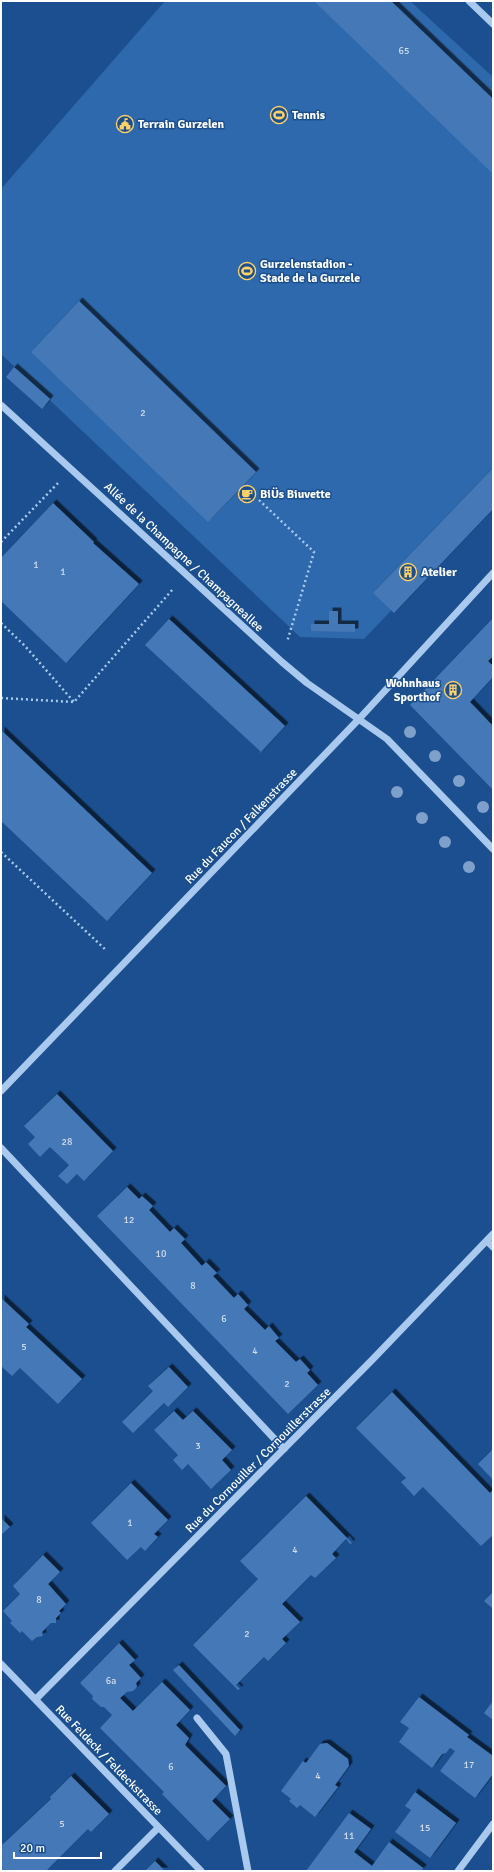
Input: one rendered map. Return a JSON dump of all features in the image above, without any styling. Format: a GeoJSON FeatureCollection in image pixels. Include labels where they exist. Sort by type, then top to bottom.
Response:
{"type":"FeatureCollection","features":[{"type":"Feature","properties":{"kind":"street"},"geometry":{"type":"LineString","coordinates":[[469,1],[493,24]]}},
{"type":"Feature","properties":{"kind":"street","name":"Allée de la Champagne / Champagneallee"},"geometry":{"type":"LineString","coordinates":[[1,405],[282,662],[307,683],[387,739],[493,849]]}},
{"type":"Feature","properties":{"kind":"street","name":"Rue du Faucon / Falkenstrasse"},"geometry":{"type":"LineString","coordinates":[[1,1091],[359,719],[493,573]]}},
{"type":"Feature","properties":{"kind":"street"},"geometry":{"type":"LineString","coordinates":[[1,1148],[284,1449]]}},
{"type":"Feature","properties":{"kind":"street","name":"Rue du Cornouiller / Cornouillerstrasse"},"geometry":{"type":"LineString","coordinates":[[36,1699],[373,1359],[493,1234]]}},
{"type":"Feature","properties":{"kind":"street"},"geometry":{"type":"LineString","coordinates":[[487,1241],[493,1247]]}},
{"type":"Feature","properties":{"kind":"street","name":"Rue Feldeck / Feldeckstrasse"},"geometry":{"type":"LineString","coordinates":[[1,1664],[201,1871]]}},
{"type":"Feature","properties":{"kind":"street"},"geometry":{"type":"LineString","coordinates":[[197,1718],[226,1754],[248,1871]]}},
{"type":"Feature","properties":{"kind":"street"},"geometry":{"type":"LineString","coordinates":[[458,1871],[493,1824]]}},
{"type":"Feature","properties":{"kind":"street"},"geometry":{"type":"LineString","coordinates":[[115,1871],[158,1828]]}},
{"type":"Feature","properties":{"kind":"path"},"geometry":{"type":"LineString","coordinates":[[1,542],[59,481]]}},
{"type":"Feature","properties":{"kind":"path"},"geometry":{"type":"LineString","coordinates":[[259,500],[314,552],[282,662]]}},
{"type":"Feature","properties":{"kind":"path"},"geometry":{"type":"LineString","coordinates":[[74,702],[173,590]]}},
{"type":"Feature","properties":{"kind":"path"},"geometry":{"type":"LineString","coordinates":[[1,624],[25,646],[74,702]]}},
{"type":"Feature","properties":{"kind":"path"},"geometry":{"type":"LineString","coordinates":[[1,698],[74,702]]}},
{"type":"Feature","properties":{"kind":"path"},"geometry":{"type":"LineString","coordinates":[[1,852],[106,951]]}},
{"type":"Feature","properties":{"kind":"shaded area","name":"Gurzelenstadion - Stade de la Gurzele"},"geometry":{"type":"Polygon","coordinates":[[[165,1],[410,1],[493,77],[493,504],[364,639],[300,637],[1,354],[1,189],[165,1]]]}},
{"type":"Feature","properties":{"kind":"building"},"geometry":{"type":"Polygon","coordinates":[[[314,1],[391,1],[493,99],[493,174],[314,1]]]}},
{"type":"Feature","properties":{"kind":"building"},"geometry":{"type":"Polygon","coordinates":[[[79,301],[256,472],[208,522],[31,352],[79,301]]]}},
{"type":"Feature","properties":{"kind":"building"},"geometry":{"type":"Polygon","coordinates":[[[14,367],[50,399],[42,409],[6,377],[14,367]]]}},
{"type":"Feature","properties":{"kind":"building"},"geometry":{"type":"Polygon","coordinates":[[[493,468],[493,509],[394,613],[373,593],[493,468]]]}},
{"type":"Feature","properties":{"kind":"building"},"geometry":{"type":"Polygon","coordinates":[[[53,503],[94,542],[93,543],[139,584],[66,663],[1,601],[1,558],[53,503]]]}},
{"type":"Feature","properties":{"kind":"building"},"geometry":{"type":"Polygon","coordinates":[[[329,611],[338,611],[338,624],[355,624],[355,632],[311,631],[311,624],[329,624],[329,611]]]}},
{"type":"Feature","properties":{"kind":"building","name":"Wohnhaus Sporthof"},"geometry":{"type":"Polygon","coordinates":[[[493,618],[493,656],[488,661],[493,666],[493,677],[470,702],[493,726],[493,790],[410,705],[493,618]]]}},
{"type":"Feature","properties":{"kind":"building"},"geometry":{"type":"Polygon","coordinates":[[[169,619],[285,726],[260,753],[260,751],[145,645],[169,619]]]}},
{"type":"Feature","properties":{"kind":"building"},"geometry":{"type":"Polygon","coordinates":[[[1,730],[152,873],[107,921],[1,821],[1,730]]]}},
{"type":"Feature","properties":{"kind":"building"},"geometry":{"type":"Polygon","coordinates":[[[57,1094],[113,1151],[84,1181],[77,1174],[67,1184],[58,1176],[69,1165],[50,1147],[40,1157],[28,1144],[35,1137],[24,1126],[57,1094]]]}},
{"type":"Feature","properties":{"kind":"building"},"geometry":{"type":"Polygon","coordinates":[[[127,1187],[139,1199],[142,1196],[153,1206],[149,1210],[170,1232],[174,1228],[185,1239],[181,1243],[202,1266],[206,1262],[217,1273],[213,1276],[234,1298],[238,1294],[248,1305],[244,1309],[265,1330],[269,1326],[279,1338],[275,1341],[296,1362],[300,1359],[310,1370],[307,1373],[318,1385],[288,1414],[97,1216],[127,1187]]]}},
{"type":"Feature","properties":{"kind":"building"},"geometry":{"type":"Polygon","coordinates":[[[1,1298],[29,1324],[26,1327],[82,1379],[58,1404],[20,1368],[12,1376],[1,1366],[1,1298]]]}},
{"type":"Feature","properties":{"kind":"building"},"geometry":{"type":"Polygon","coordinates":[[[169,1367],[188,1387],[168,1407],[164,1403],[133,1433],[122,1422],[153,1391],[148,1386],[169,1367]]]}},
{"type":"Feature","properties":{"kind":"building"},"geometry":{"type":"Polygon","coordinates":[[[392,1392],[490,1493],[493,1490],[493,1535],[481,1546],[423,1487],[414,1496],[401,1482],[406,1478],[356,1428],[392,1392]]]}},
{"type":"Feature","properties":{"kind":"building"},"geometry":{"type":"Polygon","coordinates":[[[174,1411],[183,1420],[193,1411],[232,1450],[222,1460],[231,1470],[211,1489],[188,1464],[182,1470],[173,1460],[178,1455],[154,1430],[174,1411]]]}},
{"type":"Feature","properties":{"kind":"building"},"geometry":{"type":"Polygon","coordinates":[[[493,1449],[493,1480],[478,1464],[493,1449]]]}},
{"type":"Feature","properties":{"kind":"building"},"geometry":{"type":"Polygon","coordinates":[[[131,1483],[168,1520],[154,1534],[158,1537],[145,1551],[141,1547],[127,1560],[91,1523],[131,1483]]]}},
{"type":"Feature","properties":{"kind":"building"},"geometry":{"type":"Polygon","coordinates":[[[306,1496],[352,1543],[350,1544],[346,1539],[332,1554],[336,1558],[315,1578],[311,1575],[282,1604],[300,1622],[282,1639],[286,1643],[268,1661],[264,1657],[236,1685],[240,1689],[238,1690],[193,1645],[258,1579],[240,1561],[306,1496]]]}},
{"type":"Feature","properties":{"kind":"building"},"geometry":{"type":"Polygon","coordinates":[[[1,1518],[10,1527],[1,1535],[1,1518]]]}},
{"type":"Feature","properties":{"kind":"building"},"geometry":{"type":"Polygon","coordinates":[[[43,1555],[60,1572],[48,1584],[66,1604],[59,1611],[61,1613],[56,1618],[56,1623],[51,1623],[42,1632],[43,1636],[37,1637],[32,1641],[22,1631],[20,1633],[10,1623],[12,1621],[3,1611],[20,1594],[13,1586],[43,1555]]]}},
{"type":"Feature","properties":{"kind":"building"},"geometry":{"type":"Polygon","coordinates":[[[493,1592],[493,1609],[484,1601],[493,1592]]]}},
{"type":"Feature","properties":{"kind":"building"},"geometry":{"type":"Polygon","coordinates":[[[119,1643],[135,1660],[129,1665],[141,1678],[136,1683],[137,1687],[133,1691],[127,1692],[120,1698],[133,1711],[162,1682],[190,1710],[176,1725],[189,1738],[185,1745],[226,1786],[212,1801],[230,1819],[208,1841],[162,1794],[164,1792],[100,1728],[112,1715],[104,1707],[101,1707],[92,1699],[93,1696],[80,1683],[119,1643]]]}},
{"type":"Feature","properties":{"kind":"building"},"geometry":{"type":"Polygon","coordinates":[[[179,1665],[240,1730],[235,1736],[173,1670],[179,1665]]]}},
{"type":"Feature","properties":{"kind":"building"},"geometry":{"type":"Polygon","coordinates":[[[419,1697],[469,1735],[467,1737],[493,1756],[493,1774],[475,1798],[440,1771],[455,1751],[450,1748],[446,1753],[442,1754],[432,1768],[399,1742],[409,1728],[400,1722],[419,1697]]]}},
{"type":"Feature","properties":{"kind":"building"},"geometry":{"type":"Polygon","coordinates":[[[493,1701],[493,1720],[484,1713],[493,1701]]]}},
{"type":"Feature","properties":{"kind":"building"},"geometry":{"type":"Polygon","coordinates":[[[327,1743],[348,1759],[349,1766],[335,1785],[338,1787],[315,1817],[300,1805],[297,1808],[289,1801],[291,1799],[281,1791],[303,1761],[306,1763],[320,1744],[327,1743]]]}},
{"type":"Feature","properties":{"kind":"building"},"geometry":{"type":"Polygon","coordinates":[[[71,1776],[109,1814],[91,1832],[88,1829],[46,1871],[1,1871],[1,1846],[51,1799],[50,1797],[71,1776]]]}},
{"type":"Feature","properties":{"kind":"building"},"geometry":{"type":"Polygon","coordinates":[[[415,1792],[456,1823],[430,1858],[395,1832],[411,1810],[405,1806],[415,1792]]]}},
{"type":"Feature","properties":{"kind":"building"},"geometry":{"type":"Polygon","coordinates":[[[349,1813],[371,1829],[354,1852],[372,1866],[389,1842],[423,1868],[421,1871],[306,1871],[349,1813]]]}},
{"type":"Feature","properties":{"kind":"building"},"geometry":{"type":"Polygon","coordinates":[[[155,1861],[165,1871],[145,1871],[155,1861]]]}},
{"type":"Feature","properties":{"kind":"place","name":"Tennis"},"geometry":{"type":"Point","coordinates":[279,115]}},
{"type":"Feature","properties":{"kind":"place","name":"Terrain Gurzelen"},"geometry":{"type":"Point","coordinates":[125,124]}},
{"type":"Feature","properties":{"kind":"place","name":"Gurzelenstadion - Stade de la Gurzele"},"geometry":{"type":"Point","coordinates":[247,271]}},
{"type":"Feature","properties":{"kind":"place","name":"BiÜs Biuvette"},"geometry":{"type":"Point","coordinates":[247,494]}},
{"type":"Feature","properties":{"kind":"place","name":"Atelier"},"geometry":{"type":"Point","coordinates":[408,572]}},
{"type":"Feature","properties":{"kind":"place","name":"Wohnhaus Sporthof"},"geometry":{"type":"Point","coordinates":[453,690]}}]}
